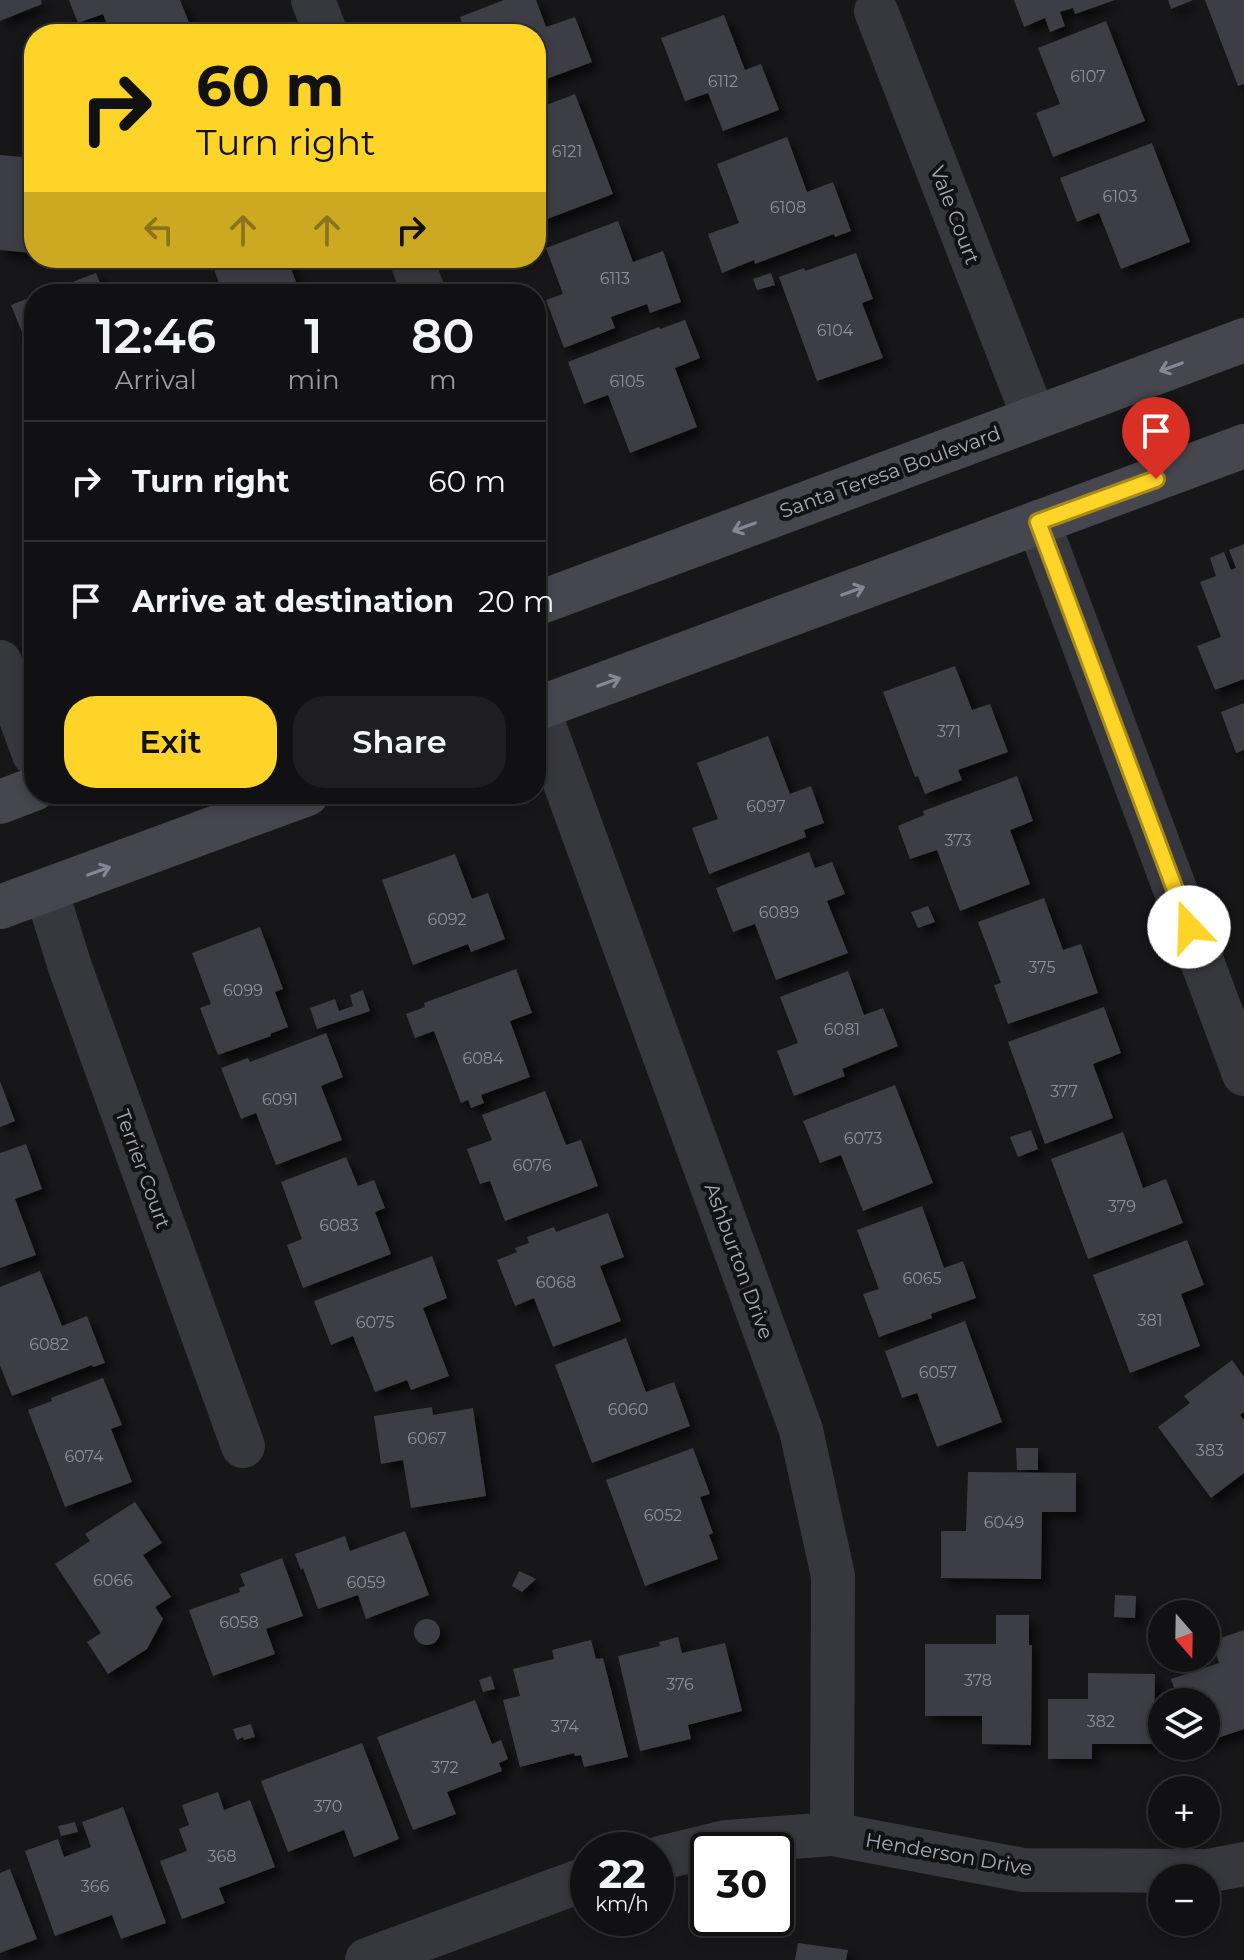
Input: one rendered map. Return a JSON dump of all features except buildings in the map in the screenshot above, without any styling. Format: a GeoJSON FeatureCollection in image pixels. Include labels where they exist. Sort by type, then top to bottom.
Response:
{"type":"FeatureCollection","features":[{"type":"Feature","properties":{"kind":"main road","name":"Santa Teresa Boulevard"},"geometry":{"type":"LineString","coordinates":[[546,596],[1244,340]]}},
{"type":"Feature","properties":{"kind":"main road"},"geometry":{"type":"LineString","coordinates":[[546,706],[1244,446]]}},
{"type":"Feature","properties":{"kind":"main road"},"geometry":{"type":"LineString","coordinates":[[0,802],[24,793]]}},
{"type":"Feature","properties":{"kind":"main road"},"geometry":{"type":"LineString","coordinates":[[0,907],[280,804]]}},
{"type":"Feature","properties":{"kind":"street"},"geometry":{"type":"LineString","coordinates":[[313,0],[322,24]]}},
{"type":"Feature","properties":{"kind":"street","name":"Vale Court"},"geometry":{"type":"LineString","coordinates":[[876,11],[1034,418]]}},
{"type":"Feature","properties":{"kind":"street"},"geometry":{"type":"LineString","coordinates":[[1038,522],[1244,1074]]}},
{"type":"Feature","properties":{"kind":"street"},"geometry":{"type":"LineString","coordinates":[[0,662],[24,727]]}},
{"type":"Feature","properties":{"kind":"street","name":"Ashburton Drive"},"geometry":{"type":"LineString","coordinates":[[546,734],[801,1430],[833,1576],[832,1834]]}},
{"type":"Feature","properties":{"kind":"street","name":"Terrier Court"},"geometry":{"type":"LineString","coordinates":[[46,890],[70,967],[243,1446]]}},
{"type":"Feature","properties":{"kind":"street","name":"Henderson Drive"},"geometry":{"type":"LineString","coordinates":[[674,1855],[726,1842],[832,1834],[1023,1870],[1207,1871],[1244,1864]]}},
{"type":"Feature","properties":{"kind":"street"},"geometry":{"type":"LineString","coordinates":[[367,1960],[570,1885]]}},
{"type":"Feature","properties":{"kind":"route"},"geometry":{"type":"LineString","coordinates":[[1156,479],[1038,522],[1189,927]]}}]}
